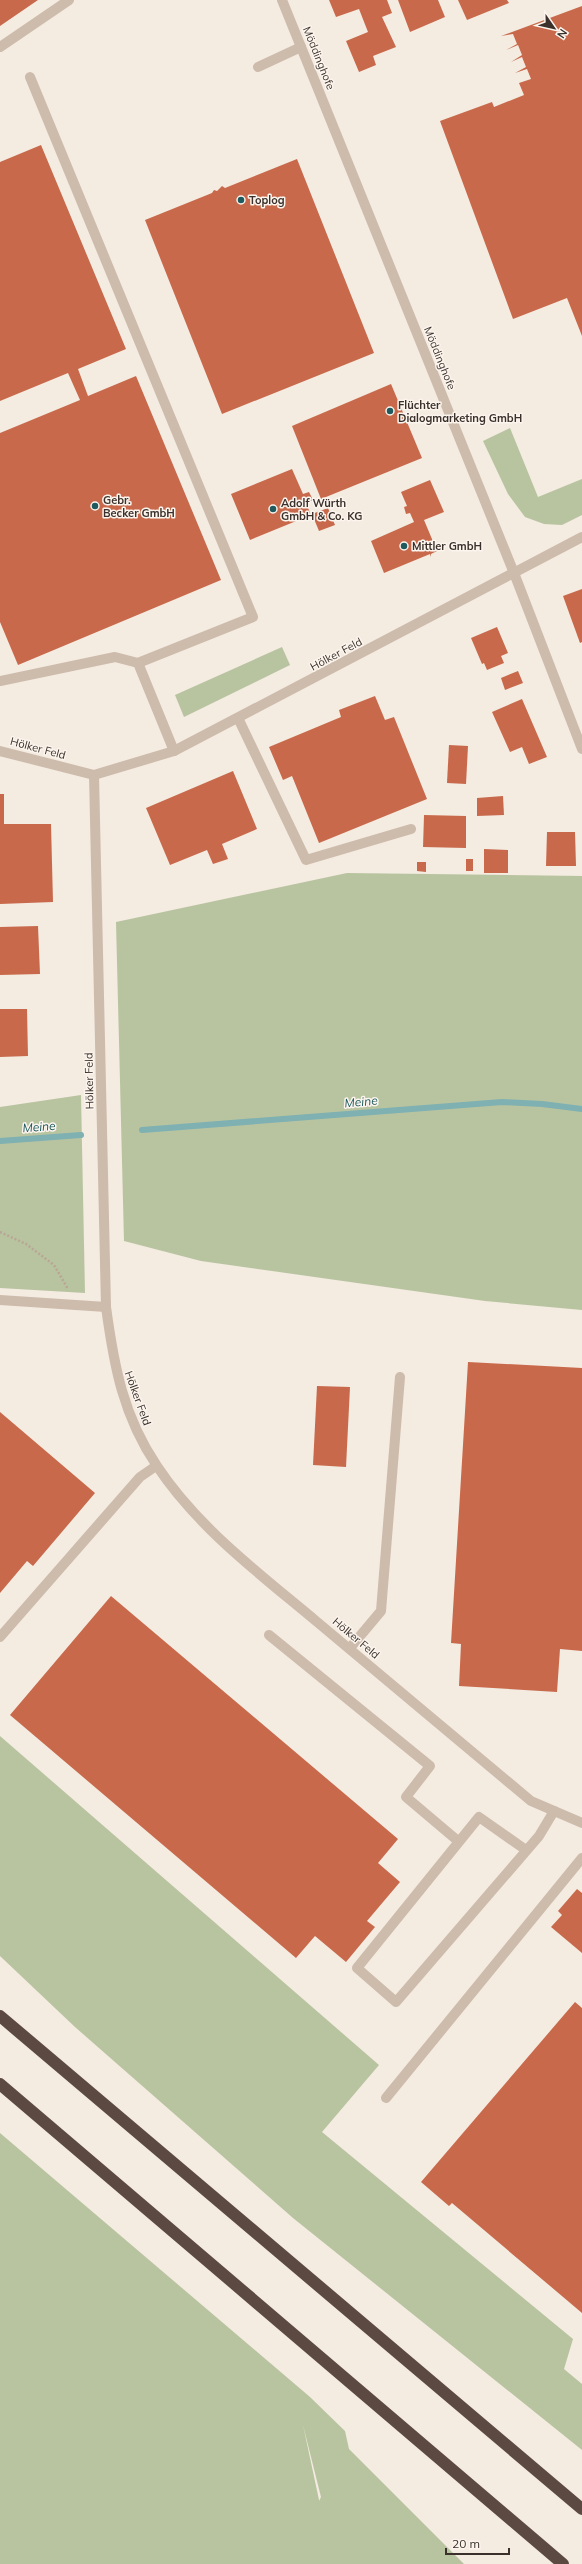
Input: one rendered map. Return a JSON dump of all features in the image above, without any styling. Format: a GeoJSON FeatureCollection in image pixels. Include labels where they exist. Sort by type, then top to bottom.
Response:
{"type":"FeatureCollection","features":[{"type":"Feature","properties":{"kind":"highway"},"geometry":{"type":"LineString","coordinates":[[0,2016],[582,2509]]}},
{"type":"Feature","properties":{"kind":"highway"},"geometry":{"type":"LineString","coordinates":[[0,2084],[563,2564]]}},
{"type":"Feature","properties":{"kind":"street"},"geometry":{"type":"LineString","coordinates":[[0,46],[69,0]]}},
{"type":"Feature","properties":{"kind":"street","name":"Möddinghofe"},"geometry":{"type":"LineString","coordinates":[[282,0],[514,573],[582,749]]}},
{"type":"Feature","properties":{"kind":"street"},"geometry":{"type":"LineString","coordinates":[[258,67],[301,47]]}},
{"type":"Feature","properties":{"kind":"street"},"geometry":{"type":"LineString","coordinates":[[0,680],[115,657],[138,664],[253,617],[30,77]]}},
{"type":"Feature","properties":{"kind":"street","name":"Hölker Feld"},"geometry":{"type":"LineString","coordinates":[[0,750],[94,775],[174,751],[582,537]]}},
{"type":"Feature","properties":{"kind":"street"},"geometry":{"type":"LineString","coordinates":[[138,664],[174,751]]}},
{"type":"Feature","properties":{"kind":"street"},"geometry":{"type":"LineString","coordinates":[[238,718],[306,860],[411,829]]}},
{"type":"Feature","properties":{"kind":"street","name":"Hölker Feld"},"geometry":{"type":"LineString","coordinates":[[94,775],[106,1307],[114,1364],[131,1420],[156,1466],[187,1506],[239,1556],[531,1801],[582,1823]]}},
{"type":"Feature","properties":{"kind":"street"},"geometry":{"type":"LineString","coordinates":[[0,1300],[106,1307]]}},
{"type":"Feature","properties":{"kind":"street"},"geometry":{"type":"LineString","coordinates":[[350,1648],[381,1611],[400,1377]]}},
{"type":"Feature","properties":{"kind":"street"},"geometry":{"type":"LineString","coordinates":[[0,1637],[140,1477],[156,1466]]}},
{"type":"Feature","properties":{"kind":"street"},"geometry":{"type":"LineString","coordinates":[[269,1635],[430,1766],[406,1797],[458,1842]]}},
{"type":"Feature","properties":{"kind":"street"},"geometry":{"type":"LineString","coordinates":[[526,1850],[479,1817],[357,1968],[396,2002],[539,1836],[554,1811]]}},
{"type":"Feature","properties":{"kind":"street"},"geometry":{"type":"LineString","coordinates":[[386,2098],[582,1858]]}},
{"type":"Feature","properties":{"kind":"path"},"geometry":{"type":"LineString","coordinates":[[0,1232],[26,1244],[54,1265],[78,1305]]}},
{"type":"Feature","properties":{"kind":"green space"},"geometry":{"type":"Polygon","coordinates":[[[510,428],[538,497],[582,479],[582,515],[562,525],[544,524],[525,517],[508,494],[483,441],[510,428]]]}},
{"type":"Feature","properties":{"kind":"green space"},"geometry":{"type":"Polygon","coordinates":[[[282,647],[290,665],[184,717],[175,695],[282,647]]]}},
{"type":"Feature","properties":{"kind":"green space"},"geometry":{"type":"Polygon","coordinates":[[[347,873],[582,876],[582,1310],[485,1301],[201,1261],[124,1241],[116,922],[347,873]]]}},
{"type":"Feature","properties":{"kind":"green space"},"geometry":{"type":"Polygon","coordinates":[[[81,1095],[85,1293],[0,1288],[0,1107],[81,1095]]]}},
{"type":"Feature","properties":{"kind":"green space"},"geometry":{"type":"Polygon","coordinates":[[[0,1736],[379,2065],[322,2132],[573,2339],[564,2369],[582,2384],[582,2450],[293,2218],[75,2027],[0,1956],[0,1736]]]}},
{"type":"Feature","properties":{"kind":"green space"},"geometry":{"type":"Polygon","coordinates":[[[0,2133],[310,2397],[345,2431],[349,2449],[464,2564],[0,2564],[0,2133]],[[303,2425],[319,2501],[321,2497],[303,2425]]]}},
{"type":"Feature","properties":{"kind":"building"},"geometry":{"type":"Polygon","coordinates":[[[0,0],[38,0],[0,26],[0,0]]]}},
{"type":"Feature","properties":{"kind":"building"},"geometry":{"type":"Polygon","coordinates":[[[329,0],[387,0],[392,13],[382,17],[396,47],[373,56],[376,65],[359,72],[346,41],[368,32],[359,9],[336,17],[329,0]]]}},
{"type":"Feature","properties":{"kind":"building"},"geometry":{"type":"Polygon","coordinates":[[[398,0],[438,0],[445,17],[410,32],[398,0]]]}},
{"type":"Feature","properties":{"kind":"building"},"geometry":{"type":"Polygon","coordinates":[[[458,0],[507,0],[509,3],[467,20],[458,0]]]}},
{"type":"Feature","properties":{"kind":"building"},"geometry":{"type":"Polygon","coordinates":[[[582,6],[582,336],[567,298],[513,319],[440,121],[492,102],[494,107],[524,95],[519,83],[531,79],[527,69],[515,73],[526,67],[522,57],[511,62],[522,55],[518,45],[506,50],[517,44],[513,34],[501,36],[582,6]]]}},
{"type":"Feature","properties":{"kind":"building","name":"Gebr. Becker GmbH"},"geometry":{"type":"Polygon","coordinates":[[[41,145],[126,349],[78,369],[88,396],[136,376],[221,580],[18,665],[0,622],[0,433],[80,400],[68,373],[0,401],[0,162],[41,145]]]}},
{"type":"Feature","properties":{"kind":"building"},"geometry":{"type":"Polygon","coordinates":[[[297,159],[374,353],[222,414],[145,220],[212,193],[214,190],[217,191],[222,186],[225,188],[297,159]]]}},
{"type":"Feature","properties":{"kind":"building"},"geometry":{"type":"Polygon","coordinates":[[[391,384],[422,458],[321,499],[292,426],[391,384]]]}},
{"type":"Feature","properties":{"kind":"building","name":"Adolf Würth GmbH & Co. KG"},"geometry":{"type":"Polygon","coordinates":[[[292,469],[303,494],[309,492],[313,500],[306,503],[311,515],[250,540],[231,494],[292,469]]]}},
{"type":"Feature","properties":{"kind":"building","name":"Mittler GmbH"},"geometry":{"type":"Polygon","coordinates":[[[430,480],[444,512],[424,520],[437,551],[431,554],[431,557],[430,554],[384,573],[371,541],[414,522],[410,513],[406,514],[404,507],[407,506],[401,492],[430,480]]]}},
{"type":"Feature","properties":{"kind":"building"},"geometry":{"type":"Polygon","coordinates":[[[328,508],[335,525],[319,531],[312,514],[328,508]]]}},
{"type":"Feature","properties":{"kind":"building"},"geometry":{"type":"Polygon","coordinates":[[[582,589],[582,642],[580,643],[563,596],[582,589]]]}},
{"type":"Feature","properties":{"kind":"building"},"geometry":{"type":"Polygon","coordinates":[[[497,627],[508,653],[501,656],[504,663],[487,670],[484,663],[482,664],[471,638],[497,627]]]}},
{"type":"Feature","properties":{"kind":"building"},"geometry":{"type":"Polygon","coordinates":[[[518,671],[523,683],[505,690],[501,678],[518,671]]]}},
{"type":"Feature","properties":{"kind":"building"},"geometry":{"type":"Polygon","coordinates":[[[375,696],[385,720],[394,717],[427,799],[319,843],[292,776],[283,780],[269,747],[341,717],[339,710],[375,696]]]}},
{"type":"Feature","properties":{"kind":"building"},"geometry":{"type":"Polygon","coordinates":[[[522,699],[547,757],[529,764],[522,747],[510,752],[492,712],[522,699]]]}},
{"type":"Feature","properties":{"kind":"building"},"geometry":{"type":"Polygon","coordinates":[[[449,745],[468,746],[466,784],[447,783],[449,745]]]}},
{"type":"Feature","properties":{"kind":"building"},"geometry":{"type":"Polygon","coordinates":[[[233,771],[257,829],[222,844],[228,859],[213,864],[207,850],[170,865],[146,808],[233,771]]]}},
{"type":"Feature","properties":{"kind":"building"},"geometry":{"type":"Polygon","coordinates":[[[0,794],[4,794],[4,824],[51,824],[53,902],[0,904],[0,794]]]}},
{"type":"Feature","properties":{"kind":"building"},"geometry":{"type":"Polygon","coordinates":[[[503,796],[504,815],[477,816],[477,798],[503,796]]]}},
{"type":"Feature","properties":{"kind":"building"},"geometry":{"type":"Polygon","coordinates":[[[424,815],[466,816],[466,848],[423,847],[424,815]]]}},
{"type":"Feature","properties":{"kind":"building"},"geometry":{"type":"Polygon","coordinates":[[[547,832],[575,832],[576,866],[546,866],[547,832]]]}},
{"type":"Feature","properties":{"kind":"building"},"geometry":{"type":"Polygon","coordinates":[[[484,849],[508,850],[508,873],[484,873],[484,849]]]}},
{"type":"Feature","properties":{"kind":"building"},"geometry":{"type":"Polygon","coordinates":[[[466,859],[473,859],[473,871],[466,871],[466,859]]]}},
{"type":"Feature","properties":{"kind":"building"},"geometry":{"type":"Polygon","coordinates":[[[417,862],[426,862],[426,872],[417,871],[417,862]]]}},
{"type":"Feature","properties":{"kind":"building"},"geometry":{"type":"Polygon","coordinates":[[[38,926],[40,974],[0,975],[0,927],[38,926]]]}},
{"type":"Feature","properties":{"kind":"building"},"geometry":{"type":"Polygon","coordinates":[[[0,1009],[27,1009],[28,1056],[0,1057],[0,1009]]]}},
{"type":"Feature","properties":{"kind":"building"},"geometry":{"type":"Polygon","coordinates":[[[468,1362],[582,1368],[582,1651],[560,1649],[557,1692],[459,1686],[461,1644],[451,1643],[468,1362]]]}},
{"type":"Feature","properties":{"kind":"building"},"geometry":{"type":"Polygon","coordinates":[[[317,1386],[350,1387],[346,1467],[313,1465],[317,1386]]]}},
{"type":"Feature","properties":{"kind":"building"},"geometry":{"type":"Polygon","coordinates":[[[0,1412],[95,1493],[33,1566],[27,1561],[0,1593],[0,1412]]]}},
{"type":"Feature","properties":{"kind":"building"},"geometry":{"type":"Polygon","coordinates":[[[111,1596],[398,1839],[378,1863],[400,1882],[367,1921],[375,1927],[346,1962],[315,1936],[296,1958],[10,1715],[111,1596]]]}},
{"type":"Feature","properties":{"kind":"building"},"geometry":{"type":"Polygon","coordinates":[[[577,1889],[582,1893],[582,1953],[551,1927],[562,1915],[558,1911],[577,1889]]]}},
{"type":"Feature","properties":{"kind":"building"},"geometry":{"type":"Polygon","coordinates":[[[575,2002],[582,2008],[582,2313],[452,2203],[449,2206],[421,2182],[575,2002]]]}},
{"type":"Feature","properties":{"kind":"waterway","name":"Meine"},"geometry":{"type":"LineString","coordinates":[[142,1130],[502,1102],[542,1104],[582,1109]]}},
{"type":"Feature","properties":{"kind":"waterway","name":"Meine"},"geometry":{"type":"LineString","coordinates":[[0,1141],[81,1135]]}},
{"type":"Feature","properties":{"kind":"place","name":"Toplog"},"geometry":{"type":"Point","coordinates":[241,200]}},
{"type":"Feature","properties":{"kind":"place","name":"Flüchter Dialogmarketing GmbH"},"geometry":{"type":"Point","coordinates":[390,411]}},
{"type":"Feature","properties":{"kind":"place","name":"Gebr. Becker GmbH"},"geometry":{"type":"Point","coordinates":[95,506]}},
{"type":"Feature","properties":{"kind":"place","name":"Adolf Würth GmbH & Co. KG"},"geometry":{"type":"Point","coordinates":[273,509]}},
{"type":"Feature","properties":{"kind":"place","name":"Mittler GmbH"},"geometry":{"type":"Point","coordinates":[404,546]}}]}
